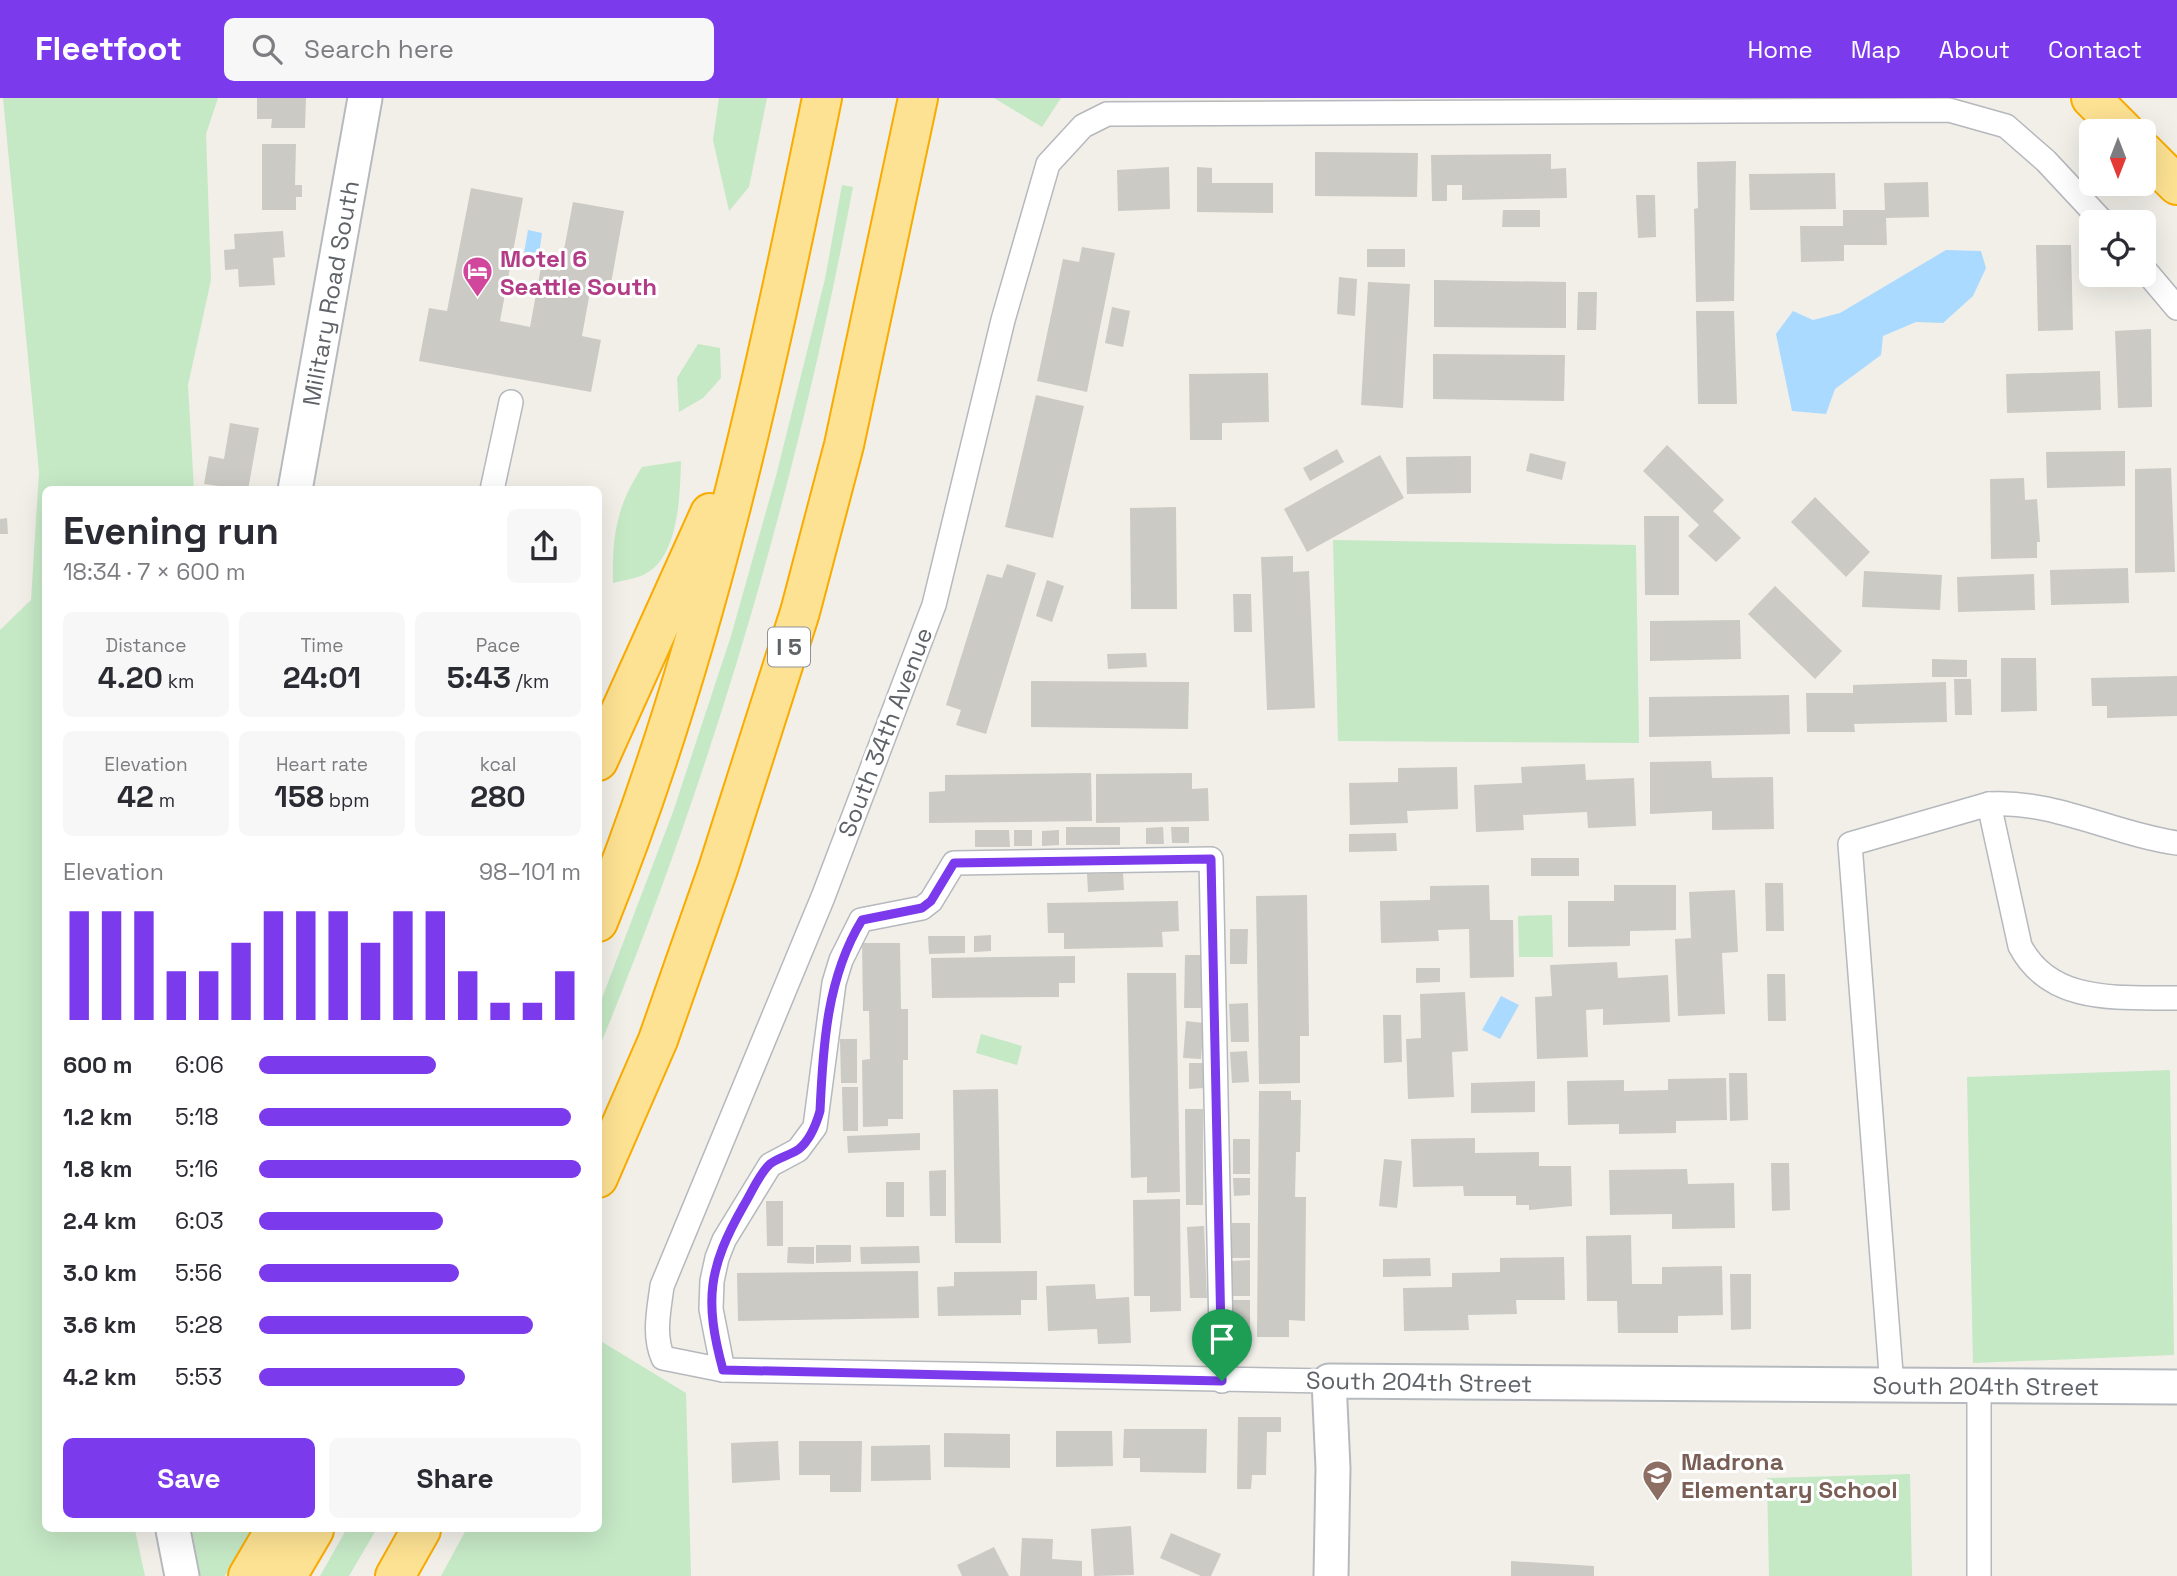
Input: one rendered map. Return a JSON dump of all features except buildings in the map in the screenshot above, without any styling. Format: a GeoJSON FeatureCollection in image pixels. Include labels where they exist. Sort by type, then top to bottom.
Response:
{"type":"FeatureCollection","features":[{"type":"Feature","properties":{"kind":"highway"},"geometry":{"type":"LineString","coordinates":[[602,912],[632,838],[698,636],[753,415],[822,98]]}},
{"type":"Feature","properties":{"kind":"highway","name":"I 5"},"geometry":{"type":"LineString","coordinates":[[602,1169],[658,1040],[718,869],[800,612],[844,445],[918,98]]}},
{"type":"Feature","properties":{"kind":"highway"},"geometry":{"type":"LineString","coordinates":[[2091,98],[2112,119]]}},
{"type":"Feature","properties":{"kind":"highway"},"geometry":{"type":"LineString","coordinates":[[2156,164],[2177,185]]}},
{"type":"Feature","properties":{"kind":"highway"},"geometry":{"type":"LineString","coordinates":[[602,752],[753,415]]}},
{"type":"Feature","properties":{"kind":"highway"},"geometry":{"type":"LineString","coordinates":[[248,1576],[274,1532]]}},
{"type":"Feature","properties":{"kind":"highway"},"geometry":{"type":"LineString","coordinates":[[287,1576],[313,1532]]}},
{"type":"Feature","properties":{"kind":"highway"},"geometry":{"type":"LineString","coordinates":[[395,1576],[420,1532]]}},
{"type":"Feature","properties":{"kind":"street","name":"Military Road South"},"geometry":{"type":"LineString","coordinates":[[296,486],[365,98]]}},
{"type":"Feature","properties":{"kind":"street"},"geometry":{"type":"LineString","coordinates":[[1323,106],[1950,110],[2006,127],[2046,161],[2092,210]]}},
{"type":"Feature","properties":{"kind":"street","name":"South 34th Avenue"},"geometry":{"type":"LineString","coordinates":[[663,1358],[658,1348],[657,1321],[662,1286],[823,897],[933,605],[1003,320],[1048,164],[1083,126],[1107,114],[1323,106]]}},
{"type":"Feature","properties":{"kind":"street"},"geometry":{"type":"LineString","coordinates":[[2156,283],[2177,308]]}},
{"type":"Feature","properties":{"kind":"street"},"geometry":{"type":"LineString","coordinates":[[493,486],[511,402]]}},
{"type":"Feature","properties":{"kind":"street"},"geometry":{"type":"LineString","coordinates":[[1892,1386],[1850,844],[1989,804],[2010,803],[2056,810],[2143,838],[2177,843]]}},
{"type":"Feature","properties":{"kind":"street"},"geometry":{"type":"LineString","coordinates":[[1989,804],[2020,946],[2029,964],[2061,988],[2127,997],[2177,998]]}},
{"type":"Feature","properties":{"kind":"street"},"geometry":{"type":"LineString","coordinates":[[723,1370],[711,1309],[712,1281],[717,1258],[724,1240],[769,1165],[798,1150],[815,1127],[820,1111],[834,983],[851,938],[862,920],[922,908],[931,901],[954,863],[1211,859],[1222,1381]]}},
{"type":"Feature","properties":{"kind":"street","name":"South 204th Street"},"geometry":{"type":"LineString","coordinates":[[663,1358],[684,1365],[723,1370],[1222,1381],[2177,1387]]}},
{"type":"Feature","properties":{"kind":"street"},"geometry":{"type":"LineString","coordinates":[[1329,1381],[1333,1468],[1331,1576]]}},
{"type":"Feature","properties":{"kind":"street"},"geometry":{"type":"LineString","coordinates":[[1979,1387],[1979,1576]]}},
{"type":"Feature","properties":{"kind":"street"},"geometry":{"type":"LineString","coordinates":[[173,1532],[182,1576]]}},
{"type":"Feature","properties":{"kind":"green space"},"geometry":{"type":"Polygon","coordinates":[[[3,98],[218,98],[206,134],[211,280],[188,385],[194,486],[42,486],[42,1532],[135,1532],[145,1576],[0,1576],[0,630],[31,600],[39,472],[3,98]]]}},
{"type":"Feature","properties":{"kind":"green space"},"geometry":{"type":"Polygon","coordinates":[[[719,98],[767,98],[749,187],[729,211],[713,140],[719,98]]]}},
{"type":"Feature","properties":{"kind":"green space"},"geometry":{"type":"Polygon","coordinates":[[[994,98],[1061,98],[1042,127],[994,98]]]}},
{"type":"Feature","properties":{"kind":"green space"},"geometry":{"type":"Polygon","coordinates":[[[842,185],[853,187],[806,407],[748,624],[679,838],[602,1040],[602,998],[673,812],[731,636],[776,476],[825,279],[842,185]]]}},
{"type":"Feature","properties":{"kind":"green space"},"geometry":{"type":"Polygon","coordinates":[[[698,344],[720,348],[721,378],[703,398],[679,412],[677,378],[698,344]]]}},
{"type":"Feature","properties":{"kind":"green space"},"geometry":{"type":"Polygon","coordinates":[[[681,461],[678,507],[665,554],[656,566],[645,574],[613,583],[613,551],[617,523],[633,482],[642,467],[681,461]]]}},
{"type":"Feature","properties":{"kind":"green space"},"geometry":{"type":"Polygon","coordinates":[[[1333,540],[1636,545],[1639,743],[1338,741],[1333,540]]]}},
{"type":"Feature","properties":{"kind":"green space"},"geometry":{"type":"Polygon","coordinates":[[[1552,915],[1553,957],[1519,957],[1518,916],[1552,915]]]}},
{"type":"Feature","properties":{"kind":"green space"},"geometry":{"type":"Polygon","coordinates":[[[981,1034],[1022,1046],[1017,1065],[976,1053],[981,1034]]]}},
{"type":"Feature","properties":{"kind":"green space"},"geometry":{"type":"Polygon","coordinates":[[[2170,1070],[2174,1355],[1973,1363],[1967,1077],[2170,1070]]]}},
{"type":"Feature","properties":{"kind":"green space"},"geometry":{"type":"Polygon","coordinates":[[[602,1342],[686,1393],[691,1576],[441,1576],[465,1532],[602,1532],[602,1342]]]}},
{"type":"Feature","properties":{"kind":"green space"},"geometry":{"type":"Polygon","coordinates":[[[1910,1474],[1912,1576],[1769,1576],[1767,1478],[1910,1474]]]}},
{"type":"Feature","properties":{"kind":"green space"},"geometry":{"type":"Polygon","coordinates":[[[192,1532],[250,1532],[225,1576],[200,1576],[192,1532]]]}},
{"type":"Feature","properties":{"kind":"green space"},"geometry":{"type":"Polygon","coordinates":[[[345,1532],[375,1532],[349,1576],[320,1576],[345,1532]]]}},
{"type":"Feature","properties":{"kind":"water"},"geometry":{"type":"Polygon","coordinates":[[[528,230],[542,233],[538,262],[523,259],[528,230]]]}},
{"type":"Feature","properties":{"kind":"water"},"geometry":{"type":"Polygon","coordinates":[[[1946,250],[1981,251],[1986,268],[1973,296],[1943,323],[1916,322],[1883,336],[1881,355],[1835,389],[1826,414],[1792,411],[1776,334],[1793,311],[1813,320],[1840,313],[1946,250]]]}},
{"type":"Feature","properties":{"kind":"water"},"geometry":{"type":"Polygon","coordinates":[[[1501,996],[1519,1005],[1500,1039],[1482,1030],[1501,996]]]}},
{"type":"Feature","properties":{"kind":"place","name":"Motel 6 Seattle South"},"geometry":{"type":"Point","coordinates":[477,299]}},
{"type":"Feature","properties":{"kind":"place","name":"Madrona Elementary School"},"geometry":{"type":"Point","coordinates":[1658,1502]}},
{"type":"Feature","properties":{"kind":"route"},"geometry":{"type":"LineString","coordinates":[[1211,859],[1222,1381],[723,1370],[711,1309],[712,1281],[717,1258],[724,1240],[769,1165],[798,1150],[815,1127],[820,1111],[823,1057],[834,983],[841,960],[862,920],[922,908],[931,901],[954,863],[1211,859]]}}]}
